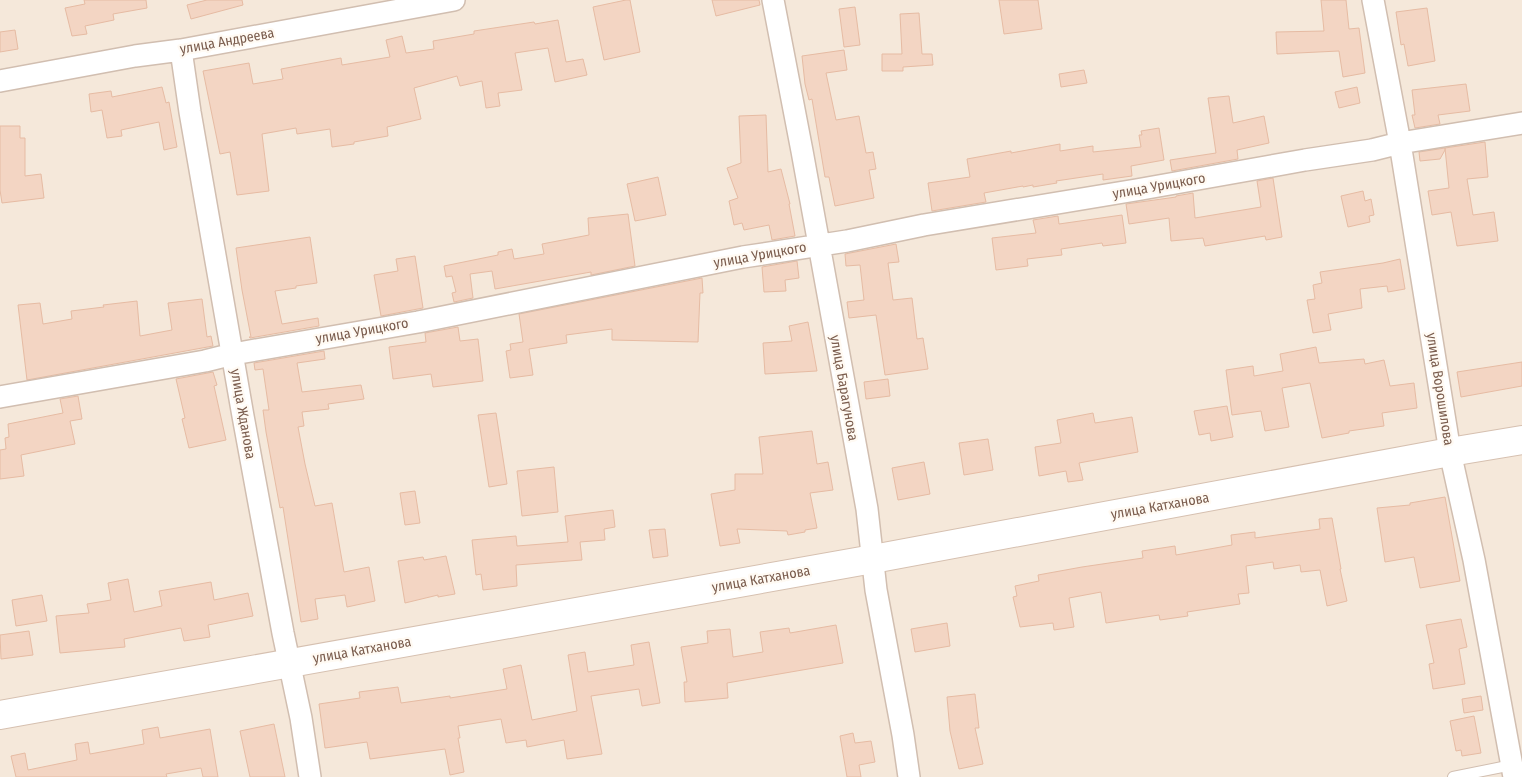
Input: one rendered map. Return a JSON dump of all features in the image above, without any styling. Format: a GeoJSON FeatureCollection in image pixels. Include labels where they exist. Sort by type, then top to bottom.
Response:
{"type":"FeatureCollection","features":[{"type":"Feature","properties":{"kind":"street","name":"улица Андреева"},"geometry":{"type":"LineString","coordinates":[[0,81],[454,0]]}},
{"type":"Feature","properties":{"kind":"street","name":"улица Барагунова"},"geometry":{"type":"LineString","coordinates":[[773,0],[866,509],[876,590],[909,777]]}},
{"type":"Feature","properties":{"kind":"street","name":"улица Ворошилова"},"geometry":{"type":"LineString","coordinates":[[1373,0],[1400,143],[1450,452],[1474,560],[1513,771]]}},
{"type":"Feature","properties":{"kind":"street","name":"улица Жданова"},"geometry":{"type":"LineString","coordinates":[[181,50],[243,416],[310,777]]}},
{"type":"Feature","properties":{"kind":"street","name":"улица Урицкого"},"geometry":{"type":"LineString","coordinates":[[0,397],[418,322],[733,259],[847,241],[924,225],[1522,123]]}},
{"type":"Feature","properties":{"kind":"street","name":"улица Катханова"},"geometry":{"type":"LineString","coordinates":[[0,715],[873,559],[1522,440]]}},
{"type":"Feature","properties":{"kind":"lane"},"geometry":{"type":"LineString","coordinates":[[1453,777],[1513,771]]}},
{"type":"Feature","properties":{"kind":"shaded area"},"geometry":{"type":"Polygon","coordinates":[[[0,0],[1522,0],[1522,777],[0,777],[0,0]]]}},
{"type":"Feature","properties":{"kind":"building"},"geometry":{"type":"Polygon","coordinates":[[[84,0],[146,0],[147,8],[113,14],[114,20],[85,26],[87,34],[72,36],[65,8],[85,4],[84,0]]]}},
{"type":"Feature","properties":{"kind":"building"},"geometry":{"type":"Polygon","coordinates":[[[207,0],[242,0],[243,5],[191,19],[187,5],[207,0]]]}},
{"type":"Feature","properties":{"kind":"building"},"geometry":{"type":"Polygon","coordinates":[[[630,0],[640,52],[604,60],[593,7],[630,0]]]}},
{"type":"Feature","properties":{"kind":"building"},"geometry":{"type":"Polygon","coordinates":[[[712,0],[759,0],[760,5],[716,16],[712,0]]]}},
{"type":"Feature","properties":{"kind":"building"},"geometry":{"type":"Polygon","coordinates":[[[999,0],[1038,0],[1042,29],[1004,34],[999,0]]]}},
{"type":"Feature","properties":{"kind":"building"},"geometry":{"type":"Polygon","coordinates":[[[1321,0],[1346,0],[1349,29],[1359,28],[1365,73],[1343,77],[1339,51],[1277,54],[1276,32],[1324,31],[1321,0]]]}},
{"type":"Feature","properties":{"kind":"building"},"geometry":{"type":"Polygon","coordinates":[[[855,7],[860,45],[844,47],[839,9],[855,7]]]}},
{"type":"Feature","properties":{"kind":"building"},"geometry":{"type":"Polygon","coordinates":[[[1427,8],[1435,61],[1408,66],[1404,44],[1401,45],[1396,12],[1427,8]]]}},
{"type":"Feature","properties":{"kind":"building"},"geometry":{"type":"Polygon","coordinates":[[[919,13],[922,54],[932,54],[933,65],[903,67],[903,71],[882,71],[882,54],[902,54],[900,14],[919,13]]]}},
{"type":"Feature","properties":{"kind":"building"},"geometry":{"type":"Polygon","coordinates":[[[558,20],[566,62],[583,59],[587,75],[555,82],[548,48],[515,53],[522,90],[498,93],[500,106],[486,108],[482,81],[460,86],[457,76],[414,88],[421,119],[387,127],[388,136],[332,147],[330,129],[297,134],[296,128],[262,134],[269,191],[237,195],[230,152],[220,154],[203,71],[249,63],[253,84],[283,79],[281,69],[341,58],[342,65],[390,57],[386,40],[402,36],[406,53],[434,49],[433,41],[474,34],[474,31],[558,20]]]}},
{"type":"Feature","properties":{"kind":"building"},"geometry":{"type":"Polygon","coordinates":[[[15,30],[18,49],[0,52],[0,32],[15,30]]]}},
{"type":"Feature","properties":{"kind":"building"},"geometry":{"type":"Polygon","coordinates":[[[844,50],[847,70],[826,73],[836,120],[859,116],[866,153],[873,152],[876,169],[869,170],[874,198],[835,206],[829,177],[825,177],[812,99],[809,100],[805,84],[802,56],[844,50]]]}},
{"type":"Feature","properties":{"kind":"building"},"geometry":{"type":"Polygon","coordinates":[[[1084,70],[1087,83],[1061,87],[1059,74],[1084,70]]]}},
{"type":"Feature","properties":{"kind":"building"},"geometry":{"type":"Polygon","coordinates":[[[1466,84],[1470,111],[1438,115],[1440,124],[1415,128],[1412,115],[1415,115],[1412,90],[1466,84]]]}},
{"type":"Feature","properties":{"kind":"building"},"geometry":{"type":"Polygon","coordinates":[[[162,87],[166,103],[169,102],[177,147],[164,150],[159,122],[121,130],[122,136],[107,138],[102,110],[91,112],[89,94],[111,91],[112,97],[162,87]]]}},
{"type":"Feature","properties":{"kind":"building"},"geometry":{"type":"Polygon","coordinates":[[[1357,87],[1360,103],[1339,108],[1335,92],[1357,87]]]}},
{"type":"Feature","properties":{"kind":"building"},"geometry":{"type":"Polygon","coordinates":[[[1229,96],[1233,123],[1264,116],[1269,143],[1237,150],[1238,159],[1172,171],[1170,160],[1216,153],[1208,98],[1229,96]]]}},
{"type":"Feature","properties":{"kind":"building"},"geometry":{"type":"Polygon","coordinates":[[[766,115],[768,172],[781,169],[790,204],[795,236],[772,240],[769,225],[744,230],[742,223],[734,225],[729,201],[738,198],[727,168],[741,163],[739,116],[766,115]]]}},
{"type":"Feature","properties":{"kind":"building"},"geometry":{"type":"Polygon","coordinates":[[[0,126],[20,126],[20,138],[25,138],[25,176],[41,174],[44,198],[2,203],[0,190],[0,126]]]}},
{"type":"Feature","properties":{"kind":"building"},"geometry":{"type":"Polygon","coordinates":[[[1159,128],[1164,160],[1131,166],[1132,176],[1103,180],[1103,174],[1056,181],[1057,183],[1033,187],[1033,185],[1023,186],[984,193],[986,202],[932,211],[928,183],[970,177],[967,159],[1060,144],[1060,151],[1093,146],[1093,152],[1141,147],[1139,135],[1142,135],[1141,131],[1159,128]]]}},
{"type":"Feature","properties":{"kind":"building"},"geometry":{"type":"Polygon","coordinates":[[[1485,142],[1488,177],[1467,179],[1473,215],[1494,212],[1498,241],[1457,246],[1451,212],[1432,215],[1428,191],[1449,188],[1445,148],[1485,142]]]}},
{"type":"Feature","properties":{"kind":"building"},"geometry":{"type":"Polygon","coordinates":[[[1445,148],[1440,159],[1420,161],[1419,152],[1445,148]]]}},
{"type":"Feature","properties":{"kind":"building"},"geometry":{"type":"Polygon","coordinates":[[[658,177],[666,215],[635,221],[627,184],[658,177]]]}},
{"type":"Feature","properties":{"kind":"building"},"geometry":{"type":"Polygon","coordinates":[[[1273,178],[1282,237],[1266,240],[1265,236],[1205,246],[1203,238],[1171,241],[1169,218],[1129,224],[1126,204],[1193,193],[1195,218],[1261,207],[1257,181],[1273,178]]]}},
{"type":"Feature","properties":{"kind":"building"},"geometry":{"type":"Polygon","coordinates":[[[1363,191],[1365,201],[1371,199],[1374,215],[1369,216],[1370,222],[1348,227],[1341,196],[1363,191]]]}},
{"type":"Feature","properties":{"kind":"building"},"geometry":{"type":"Polygon","coordinates":[[[628,214],[635,266],[591,275],[591,272],[495,289],[492,271],[470,274],[473,298],[454,302],[452,293],[456,292],[452,276],[446,277],[444,266],[498,255],[498,252],[512,249],[514,259],[544,254],[542,244],[589,235],[588,218],[628,214]]]}},
{"type":"Feature","properties":{"kind":"building"},"geometry":{"type":"Polygon","coordinates":[[[1122,215],[1126,243],[1103,246],[1102,243],[1061,249],[1062,255],[1027,259],[1028,266],[996,270],[992,238],[1036,233],[1033,220],[1058,216],[1059,224],[1122,215]]]}},
{"type":"Feature","properties":{"kind":"building"},"geometry":{"type":"Polygon","coordinates":[[[310,237],[317,283],[275,291],[282,324],[318,318],[319,326],[250,338],[236,248],[310,237]]]}},
{"type":"Feature","properties":{"kind":"building"},"geometry":{"type":"Polygon","coordinates":[[[896,244],[899,262],[888,263],[893,300],[912,298],[917,339],[923,338],[928,369],[885,375],[876,315],[849,318],[847,302],[864,300],[860,265],[846,266],[845,254],[896,244]]]}},
{"type":"Feature","properties":{"kind":"building"},"geometry":{"type":"Polygon","coordinates":[[[415,256],[423,308],[381,316],[374,275],[398,271],[396,259],[415,256]]]}},
{"type":"Feature","properties":{"kind":"building"},"geometry":{"type":"Polygon","coordinates":[[[1400,259],[1405,289],[1388,292],[1387,286],[1360,289],[1362,308],[1328,314],[1331,330],[1313,333],[1307,300],[1315,299],[1313,285],[1322,283],[1320,272],[1400,259]]]}},
{"type":"Feature","properties":{"kind":"building"},"geometry":{"type":"Polygon","coordinates":[[[797,261],[799,278],[785,280],[786,291],[764,292],[762,267],[797,261]]]}},
{"type":"Feature","properties":{"kind":"building"},"geometry":{"type":"Polygon","coordinates":[[[702,278],[703,293],[700,293],[698,342],[612,340],[612,329],[566,335],[567,343],[529,349],[533,375],[510,378],[506,351],[511,350],[510,344],[523,342],[519,314],[702,278]]]}},
{"type":"Feature","properties":{"kind":"building"},"geometry":{"type":"Polygon","coordinates":[[[202,299],[207,337],[211,336],[213,346],[27,380],[18,305],[40,303],[43,324],[72,319],[71,311],[137,301],[140,336],[172,330],[168,303],[202,299]]]}},
{"type":"Feature","properties":{"kind":"building"},"geometry":{"type":"Polygon","coordinates":[[[808,322],[817,371],[765,374],[763,343],[792,341],[789,326],[808,322]]]}},
{"type":"Feature","properties":{"kind":"building"},"geometry":{"type":"Polygon","coordinates":[[[458,327],[460,341],[478,339],[483,381],[433,387],[431,374],[393,379],[389,347],[426,342],[425,333],[458,327]]]}},
{"type":"Feature","properties":{"kind":"building"},"geometry":{"type":"Polygon","coordinates":[[[1316,347],[1319,363],[1364,359],[1365,364],[1384,360],[1390,386],[1414,383],[1417,408],[1382,413],[1384,426],[1349,431],[1349,433],[1322,438],[1310,383],[1282,388],[1289,427],[1265,431],[1261,411],[1232,415],[1226,370],[1253,366],[1254,376],[1283,371],[1280,354],[1316,347]]]}},
{"type":"Feature","properties":{"kind":"building"},"geometry":{"type":"Polygon","coordinates":[[[324,351],[325,359],[297,363],[302,392],[361,385],[364,399],[328,404],[329,409],[302,412],[304,426],[298,427],[305,464],[315,506],[332,503],[344,572],[369,567],[375,601],[347,607],[345,595],[315,599],[318,619],[301,622],[283,507],[280,508],[266,432],[263,410],[269,410],[263,369],[255,370],[254,363],[324,351]]]}},
{"type":"Feature","properties":{"kind":"building"},"geometry":{"type":"Polygon","coordinates":[[[1522,362],[1522,386],[1461,397],[1457,372],[1522,362]]]}},
{"type":"Feature","properties":{"kind":"building"},"geometry":{"type":"Polygon","coordinates":[[[213,372],[217,385],[214,386],[226,440],[189,448],[182,419],[185,418],[176,379],[213,372]]]}},
{"type":"Feature","properties":{"kind":"building"},"geometry":{"type":"Polygon","coordinates":[[[888,379],[890,396],[866,399],[864,382],[888,379]]]}},
{"type":"Feature","properties":{"kind":"building"},"geometry":{"type":"Polygon","coordinates":[[[78,396],[82,419],[70,421],[75,444],[21,455],[24,476],[0,479],[0,450],[6,449],[5,438],[9,437],[8,424],[63,413],[60,399],[78,396]]]}},
{"type":"Feature","properties":{"kind":"building"},"geometry":{"type":"Polygon","coordinates":[[[1227,406],[1233,437],[1211,441],[1210,433],[1199,435],[1194,411],[1227,406]]]}},
{"type":"Feature","properties":{"kind":"building"},"geometry":{"type":"Polygon","coordinates":[[[496,413],[507,484],[489,487],[478,415],[496,413]]]}},
{"type":"Feature","properties":{"kind":"building"},"geometry":{"type":"Polygon","coordinates":[[[1093,413],[1095,423],[1132,417],[1138,452],[1079,463],[1083,480],[1068,482],[1066,471],[1039,476],[1035,447],[1061,443],[1057,420],[1093,413]]]}},
{"type":"Feature","properties":{"kind":"building"},"geometry":{"type":"Polygon","coordinates":[[[812,431],[817,464],[828,462],[833,490],[810,493],[817,528],[788,535],[787,531],[737,529],[740,543],[720,546],[711,494],[735,490],[735,474],[763,474],[759,437],[812,431]]]}},
{"type":"Feature","properties":{"kind":"building"},"geometry":{"type":"Polygon","coordinates":[[[988,439],[993,470],[964,475],[959,443],[988,439]]]}},
{"type":"Feature","properties":{"kind":"building"},"geometry":{"type":"Polygon","coordinates":[[[924,462],[930,494],[898,500],[892,468],[924,462]]]}},
{"type":"Feature","properties":{"kind":"building"},"geometry":{"type":"Polygon","coordinates":[[[554,467],[558,512],[522,516],[517,471],[554,467]]]}},
{"type":"Feature","properties":{"kind":"building"},"geometry":{"type":"Polygon","coordinates":[[[415,491],[420,523],[405,525],[400,493],[415,491]]]}},
{"type":"Feature","properties":{"kind":"building"},"geometry":{"type":"Polygon","coordinates":[[[1445,497],[1460,581],[1420,588],[1414,557],[1385,562],[1377,508],[1410,505],[1410,503],[1445,497]]]}},
{"type":"Feature","properties":{"kind":"building"},"geometry":{"type":"Polygon","coordinates":[[[613,510],[615,527],[604,529],[605,540],[580,542],[582,560],[516,565],[517,586],[483,590],[481,574],[476,575],[472,540],[516,536],[517,546],[568,542],[565,516],[613,510]]]}},
{"type":"Feature","properties":{"kind":"building"},"geometry":{"type":"Polygon","coordinates":[[[1332,518],[1347,601],[1327,606],[1320,570],[1301,572],[1300,565],[1274,569],[1273,562],[1246,566],[1249,593],[1238,594],[1240,604],[1187,612],[1188,616],[1160,620],[1159,615],[1106,623],[1101,592],[1069,598],[1074,627],[1054,630],[1053,623],[1020,627],[1013,597],[1017,596],[1015,586],[1039,581],[1038,575],[1143,558],[1142,551],[1175,546],[1176,555],[1232,545],[1231,535],[1255,532],[1255,538],[1320,529],[1319,519],[1332,518]]]}},
{"type":"Feature","properties":{"kind":"building"},"geometry":{"type":"Polygon","coordinates":[[[665,529],[668,556],[653,558],[649,530],[665,529]]]}},
{"type":"Feature","properties":{"kind":"building"},"geometry":{"type":"Polygon","coordinates":[[[446,556],[455,594],[438,597],[438,595],[405,603],[398,561],[423,557],[424,560],[446,556]]]}},
{"type":"Feature","properties":{"kind":"building"},"geometry":{"type":"Polygon","coordinates":[[[128,579],[134,612],[162,606],[159,591],[211,582],[214,600],[248,593],[253,616],[208,625],[210,637],[184,641],[181,628],[124,639],[125,647],[60,653],[56,616],[89,613],[87,604],[111,600],[108,583],[128,579]]]}},
{"type":"Feature","properties":{"kind":"building"},"geometry":{"type":"Polygon","coordinates":[[[42,595],[47,621],[16,626],[12,600],[42,595]]]}},
{"type":"Feature","properties":{"kind":"building"},"geometry":{"type":"Polygon","coordinates":[[[1461,619],[1467,647],[1459,649],[1465,684],[1433,689],[1429,664],[1434,663],[1426,625],[1461,619]]]}},
{"type":"Feature","properties":{"kind":"building"},"geometry":{"type":"Polygon","coordinates":[[[947,623],[950,646],[915,652],[911,629],[947,623]]]}},
{"type":"Feature","properties":{"kind":"building"},"geometry":{"type":"Polygon","coordinates":[[[836,625],[843,663],[727,683],[728,698],[685,702],[684,682],[687,682],[681,647],[708,643],[707,631],[730,629],[733,657],[763,652],[760,632],[789,628],[790,633],[836,625]]]}},
{"type":"Feature","properties":{"kind":"building"},"geometry":{"type":"Polygon","coordinates":[[[29,631],[33,655],[1,659],[0,635],[29,631]]]}},
{"type":"Feature","properties":{"kind":"building"},"geometry":{"type":"Polygon","coordinates":[[[649,642],[660,703],[642,706],[639,689],[591,696],[602,754],[567,759],[564,740],[527,747],[526,740],[506,743],[501,719],[458,726],[460,738],[458,738],[464,772],[450,775],[445,749],[370,759],[367,742],[325,748],[319,704],[360,698],[359,692],[398,687],[401,703],[507,689],[503,669],[521,665],[532,720],[577,711],[568,655],[585,652],[588,672],[634,665],[631,645],[649,642]]]}},
{"type":"Feature","properties":{"kind":"building"},"geometry":{"type":"Polygon","coordinates":[[[975,694],[979,728],[975,728],[983,764],[959,769],[950,731],[947,697],[975,694]]]}},
{"type":"Feature","properties":{"kind":"building"},"geometry":{"type":"Polygon","coordinates":[[[1481,696],[1483,710],[1464,713],[1462,699],[1481,696]]]}},
{"type":"Feature","properties":{"kind":"building"},"geometry":{"type":"Polygon","coordinates":[[[1474,716],[1481,753],[1462,756],[1461,750],[1456,751],[1450,721],[1474,716]]]}},
{"type":"Feature","properties":{"kind":"building"},"geometry":{"type":"Polygon","coordinates":[[[274,724],[285,777],[250,777],[240,731],[274,724]]]}},
{"type":"Feature","properties":{"kind":"building"},"geometry":{"type":"Polygon","coordinates":[[[158,727],[160,738],[210,729],[218,777],[203,777],[201,768],[166,774],[167,777],[16,777],[11,756],[25,753],[28,770],[77,760],[75,744],[88,742],[90,754],[144,744],[142,730],[158,727]]]}},
{"type":"Feature","properties":{"kind":"building"},"geometry":{"type":"Polygon","coordinates":[[[853,733],[855,743],[871,741],[875,762],[859,765],[861,777],[847,777],[840,736],[853,733]]]}}]}
